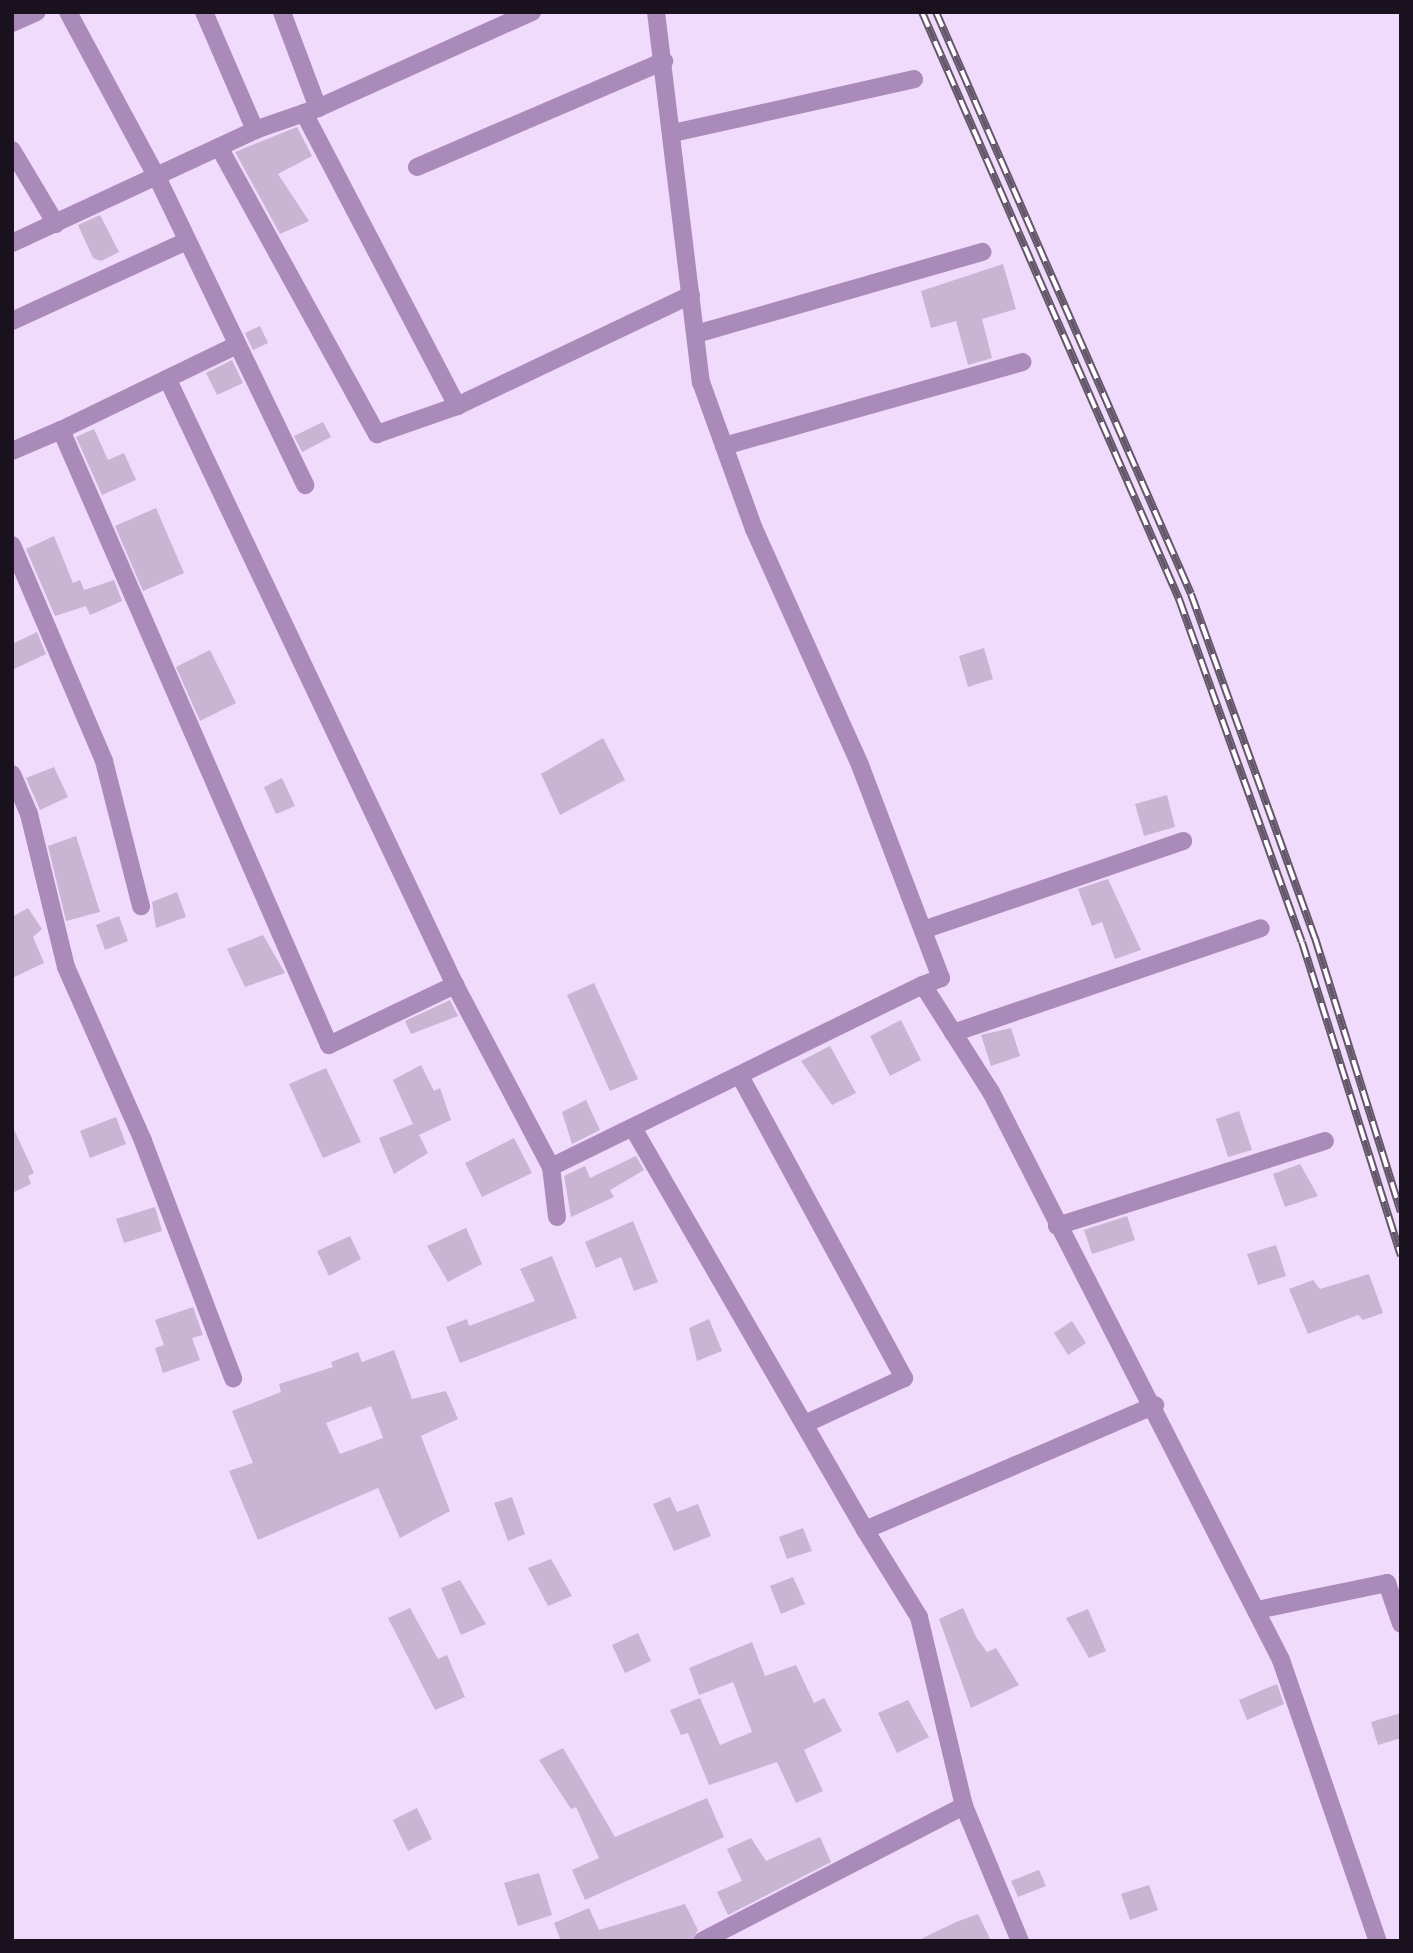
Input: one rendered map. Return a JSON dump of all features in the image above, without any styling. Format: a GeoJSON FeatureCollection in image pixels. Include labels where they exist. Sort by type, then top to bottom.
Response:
{"type":"FeatureCollection","features":[{"type":"Feature","properties":{"kind":"street"},"geometry":{"type":"LineString","coordinates":[[12,23],[37,12]]}},
{"type":"Feature","properties":{"kind":"street"},"geometry":{"type":"LineString","coordinates":[[68,12],[156,177],[305,485]]}},
{"type":"Feature","properties":{"kind":"street"},"geometry":{"type":"LineString","coordinates":[[204,12],[255,130]]}},
{"type":"Feature","properties":{"kind":"street"},"geometry":{"type":"LineString","coordinates":[[282,12],[311,110],[457,406]]}},
{"type":"Feature","properties":{"kind":"street"},"geometry":{"type":"LineString","coordinates":[[12,243],[255,130],[311,110],[531,12]]}},
{"type":"Feature","properties":{"kind":"street"},"geometry":{"type":"LineString","coordinates":[[551,1167],[941,978],[724,446],[701,382],[673,133],[656,12]]}},
{"type":"Feature","properties":{"kind":"street"},"geometry":{"type":"LineString","coordinates":[[417,167],[664,61]]}},
{"type":"Feature","properties":{"kind":"street"},"geometry":{"type":"LineString","coordinates":[[673,133],[914,79]]}},
{"type":"Feature","properties":{"kind":"street"},"geometry":{"type":"LineString","coordinates":[[219,147],[377,435],[457,406],[691,295]]}},
{"type":"Feature","properties":{"kind":"street"},"geometry":{"type":"LineString","coordinates":[[12,150],[56,224]]}},
{"type":"Feature","properties":{"kind":"street"},"geometry":{"type":"LineString","coordinates":[[12,321],[187,241]]}},
{"type":"Feature","properties":{"kind":"street"},"geometry":{"type":"LineString","coordinates":[[696,334],[982,252]]}},
{"type":"Feature","properties":{"kind":"street"},"geometry":{"type":"LineString","coordinates":[[12,451],[168,380],[237,345]]}},
{"type":"Feature","properties":{"kind":"street"},"geometry":{"type":"LineString","coordinates":[[724,446],[1022,362]]}},
{"type":"Feature","properties":{"kind":"street"},"geometry":{"type":"LineString","coordinates":[[168,380],[455,985],[551,1167],[557,1217]]}},
{"type":"Feature","properties":{"kind":"street"},"geometry":{"type":"LineString","coordinates":[[61,430],[329,1045],[455,985]]}},
{"type":"Feature","properties":{"kind":"street"},"geometry":{"type":"LineString","coordinates":[[12,545],[104,761],[141,906]]}},
{"type":"Feature","properties":{"kind":"street"},"geometry":{"type":"LineString","coordinates":[[12,774],[29,814],[66,967],[144,1141],[233,1378]]}},
{"type":"Feature","properties":{"kind":"street"},"geometry":{"type":"LineString","coordinates":[[923,930],[1183,841]]}},
{"type":"Feature","properties":{"kind":"street"},"geometry":{"type":"LineString","coordinates":[[953,1033],[1261,928]]}},
{"type":"Feature","properties":{"kind":"street"},"geometry":{"type":"LineString","coordinates":[[923,985],[991,1092],[1057,1226],[1155,1405],[1281,1660],[1378,1941]]}},
{"type":"Feature","properties":{"kind":"street"},"geometry":{"type":"LineString","coordinates":[[740,1076],[904,1378],[805,1424]]}},
{"type":"Feature","properties":{"kind":"street"},"geometry":{"type":"LineString","coordinates":[[633,1128],[865,1530],[919,1617],[964,1806],[1020,1941]]}},
{"type":"Feature","properties":{"kind":"street"},"geometry":{"type":"LineString","coordinates":[[1057,1226],[1325,1141]]}},
{"type":"Feature","properties":{"kind":"street"},"geometry":{"type":"LineString","coordinates":[[865,1530],[1155,1405]]}},
{"type":"Feature","properties":{"kind":"street"},"geometry":{"type":"LineString","coordinates":[[1257,1610],[1387,1583],[1401,1624]]}},
{"type":"Feature","properties":{"kind":"street"},"geometry":{"type":"LineString","coordinates":[[702,1941],[964,1806]]}},
{"type":"Feature","properties":{"kind":"building"},"geometry":{"type":"Polygon","coordinates":[[[297,127],[312,156],[278,174],[309,221],[280,234],[235,152],[297,127]]]}},
{"type":"Feature","properties":{"kind":"building"},"geometry":{"type":"Polygon","coordinates":[[[100,215],[119,252],[101,261],[93,258],[78,225],[100,215]]]}},
{"type":"Feature","properties":{"kind":"building"},"geometry":{"type":"Polygon","coordinates":[[[1003,264],[1016,309],[982,319],[992,358],[968,365],[956,321],[931,328],[921,291],[1003,264]]]}},
{"type":"Feature","properties":{"kind":"building"},"geometry":{"type":"Polygon","coordinates":[[[260,326],[268,343],[253,350],[245,333],[260,326]]]}},
{"type":"Feature","properties":{"kind":"building"},"geometry":{"type":"Polygon","coordinates":[[[232,360],[243,383],[217,395],[206,373],[232,360]]]}},
{"type":"Feature","properties":{"kind":"building"},"geometry":{"type":"Polygon","coordinates":[[[323,422],[331,437],[302,452],[294,436],[323,422]]]}},
{"type":"Feature","properties":{"kind":"building"},"geometry":{"type":"Polygon","coordinates":[[[94,429],[108,460],[124,453],[136,480],[102,495],[76,437],[94,429]]]}},
{"type":"Feature","properties":{"kind":"building"},"geometry":{"type":"Polygon","coordinates":[[[156,508],[184,573],[143,591],[115,526],[156,508]]]}},
{"type":"Feature","properties":{"kind":"building"},"geometry":{"type":"Polygon","coordinates":[[[54,536],[73,583],[80,580],[84,590],[114,580],[122,601],[90,615],[86,606],[55,616],[26,549],[54,536]]]}},
{"type":"Feature","properties":{"kind":"building"},"geometry":{"type":"Polygon","coordinates":[[[37,632],[46,654],[12,670],[12,644],[37,632]]]}},
{"type":"Feature","properties":{"kind":"building"},"geometry":{"type":"Polygon","coordinates":[[[984,648],[993,679],[968,687],[959,656],[984,648]]]}},
{"type":"Feature","properties":{"kind":"building"},"geometry":{"type":"Polygon","coordinates":[[[210,650],[236,703],[200,721],[176,667],[210,650]]]}},
{"type":"Feature","properties":{"kind":"building"},"geometry":{"type":"Polygon","coordinates":[[[603,738],[625,780],[560,815],[541,774],[603,738]]]}},
{"type":"Feature","properties":{"kind":"building"},"geometry":{"type":"Polygon","coordinates":[[[54,767],[68,797],[40,810],[26,778],[54,767]]]}},
{"type":"Feature","properties":{"kind":"building"},"geometry":{"type":"Polygon","coordinates":[[[282,778],[295,806],[276,814],[264,787],[282,778]]]}},
{"type":"Feature","properties":{"kind":"building"},"geometry":{"type":"Polygon","coordinates":[[[1167,795],[1175,827],[1144,836],[1135,804],[1167,795]]]}},
{"type":"Feature","properties":{"kind":"building"},"geometry":{"type":"Polygon","coordinates":[[[76,836],[100,912],[66,921],[48,846],[76,836]]]}},
{"type":"Feature","properties":{"kind":"building"},"geometry":{"type":"Polygon","coordinates":[[[1108,879],[1141,950],[1115,959],[1102,922],[1092,926],[1078,889],[1108,879]]]}},
{"type":"Feature","properties":{"kind":"building"},"geometry":{"type":"Polygon","coordinates":[[[177,892],[186,917],[156,928],[152,902],[177,892]]]}},
{"type":"Feature","properties":{"kind":"building"},"geometry":{"type":"Polygon","coordinates":[[[28,908],[42,929],[33,937],[44,963],[12,978],[12,917],[28,908]]]}},
{"type":"Feature","properties":{"kind":"building"},"geometry":{"type":"Polygon","coordinates":[[[119,916],[128,941],[105,950],[96,925],[119,916]]]}},
{"type":"Feature","properties":{"kind":"building"},"geometry":{"type":"Polygon","coordinates":[[[263,935],[285,973],[245,987],[227,949],[263,935]]]}},
{"type":"Feature","properties":{"kind":"building"},"geometry":{"type":"Polygon","coordinates":[[[594,983],[638,1079],[610,1091],[567,995],[594,983]]]}},
{"type":"Feature","properties":{"kind":"building"},"geometry":{"type":"Polygon","coordinates":[[[450,1000],[458,1016],[411,1034],[405,1021],[450,1000]]]}},
{"type":"Feature","properties":{"kind":"building"},"geometry":{"type":"Polygon","coordinates":[[[901,1020],[921,1060],[890,1076],[870,1036],[901,1020]]]}},
{"type":"Feature","properties":{"kind":"building"},"geometry":{"type":"Polygon","coordinates":[[[1011,1028],[1020,1056],[991,1066],[981,1035],[1011,1028]]]}},
{"type":"Feature","properties":{"kind":"building"},"geometry":{"type":"Polygon","coordinates":[[[830,1046],[856,1093],[832,1105],[801,1061],[830,1046]]]}},
{"type":"Feature","properties":{"kind":"building"},"geometry":{"type":"Polygon","coordinates":[[[421,1065],[434,1091],[440,1088],[451,1120],[419,1135],[428,1153],[394,1174],[379,1138],[413,1124],[393,1080],[421,1065]]]}},
{"type":"Feature","properties":{"kind":"building"},"geometry":{"type":"Polygon","coordinates":[[[326,1068],[361,1142],[323,1158],[289,1084],[326,1068]]]}},
{"type":"Feature","properties":{"kind":"building"},"geometry":{"type":"Polygon","coordinates":[[[586,1100],[600,1130],[572,1144],[562,1112],[586,1100]]]}},
{"type":"Feature","properties":{"kind":"building"},"geometry":{"type":"Polygon","coordinates":[[[1239,1111],[1252,1150],[1228,1157],[1216,1119],[1239,1111]]]}},
{"type":"Feature","properties":{"kind":"building"},"geometry":{"type":"Polygon","coordinates":[[[116,1117],[126,1144],[90,1158],[80,1131],[116,1117]]]}},
{"type":"Feature","properties":{"kind":"building"},"geometry":{"type":"Polygon","coordinates":[[[12,1125],[34,1173],[28,1176],[31,1184],[12,1193],[12,1125]]]}},
{"type":"Feature","properties":{"kind":"building"},"geometry":{"type":"Polygon","coordinates":[[[514,1138],[532,1173],[482,1197],[465,1163],[514,1138]]]}},
{"type":"Feature","properties":{"kind":"building"},"geometry":{"type":"Polygon","coordinates":[[[636,1156],[644,1170],[610,1190],[614,1197],[571,1217],[564,1176],[585,1166],[590,1178],[636,1156]]]}},
{"type":"Feature","properties":{"kind":"building"},"geometry":{"type":"Polygon","coordinates":[[[1300,1164],[1318,1196],[1285,1207],[1273,1174],[1300,1164]]]}},
{"type":"Feature","properties":{"kind":"building"},"geometry":{"type":"Polygon","coordinates":[[[155,1207],[162,1231],[124,1243],[116,1219],[155,1207]]]}},
{"type":"Feature","properties":{"kind":"building"},"geometry":{"type":"Polygon","coordinates":[[[1127,1216],[1135,1240],[1092,1254],[1084,1230],[1127,1216]]]}},
{"type":"Feature","properties":{"kind":"building"},"geometry":{"type":"Polygon","coordinates":[[[633,1221],[658,1282],[634,1291],[621,1257],[596,1268],[585,1242],[633,1221]]]}},
{"type":"Feature","properties":{"kind":"building"},"geometry":{"type":"Polygon","coordinates":[[[466,1228],[482,1264],[448,1282],[427,1246],[466,1228]]]}},
{"type":"Feature","properties":{"kind":"building"},"geometry":{"type":"Polygon","coordinates":[[[350,1236],[361,1259],[329,1276],[317,1251],[350,1236]]]}},
{"type":"Feature","properties":{"kind":"building"},"geometry":{"type":"Polygon","coordinates":[[[1276,1245],[1286,1276],[1258,1285],[1247,1254],[1276,1245]]]}},
{"type":"Feature","properties":{"kind":"building"},"geometry":{"type":"Polygon","coordinates":[[[552,1256],[577,1318],[460,1363],[446,1327],[467,1319],[469,1326],[535,1301],[520,1269],[552,1256]]]}},
{"type":"Feature","properties":{"kind":"building"},"geometry":{"type":"Polygon","coordinates":[[[1369,1274],[1383,1313],[1363,1320],[1358,1315],[1308,1334],[1289,1289],[1313,1280],[1320,1289],[1369,1274]]]}},
{"type":"Feature","properties":{"kind":"building"},"geometry":{"type":"Polygon","coordinates":[[[193,1307],[203,1335],[192,1338],[200,1360],[163,1373],[155,1348],[164,1345],[155,1320],[193,1307]]]}},
{"type":"Feature","properties":{"kind":"building"},"geometry":{"type":"Polygon","coordinates":[[[709,1319],[722,1351],[697,1361],[689,1328],[709,1319]]]}},
{"type":"Feature","properties":{"kind":"building"},"geometry":{"type":"Polygon","coordinates":[[[1072,1321],[1086,1343],[1068,1355],[1054,1333],[1072,1321]]]}},
{"type":"Feature","properties":{"kind":"building"},"geometry":{"type":"Polygon","coordinates":[[[394,1350],[412,1399],[446,1391],[458,1419],[421,1436],[450,1511],[400,1538],[378,1488],[258,1540],[229,1471],[253,1463],[232,1411],[281,1392],[279,1384],[333,1367],[331,1362],[358,1352],[362,1362],[394,1350]],[[371,1406],[326,1423],[340,1454],[383,1438],[371,1406]]]}},
{"type":"Feature","properties":{"kind":"building"},"geometry":{"type":"Polygon","coordinates":[[[512,1497],[525,1534],[508,1541],[494,1503],[512,1497]]]}},
{"type":"Feature","properties":{"kind":"building"},"geometry":{"type":"Polygon","coordinates":[[[670,1497],[677,1512],[698,1504],[711,1536],[674,1551],[653,1504],[670,1497]]]}},
{"type":"Feature","properties":{"kind":"building"},"geometry":{"type":"Polygon","coordinates":[[[803,1528],[812,1551],[787,1559],[779,1537],[803,1528]]]}},
{"type":"Feature","properties":{"kind":"building"},"geometry":{"type":"Polygon","coordinates":[[[551,1559],[572,1596],[548,1606],[528,1568],[551,1559]]]}},
{"type":"Feature","properties":{"kind":"building"},"geometry":{"type":"Polygon","coordinates":[[[793,1577],[805,1604],[781,1614],[770,1586],[793,1577]]]}},
{"type":"Feature","properties":{"kind":"building"},"geometry":{"type":"Polygon","coordinates":[[[460,1580],[486,1624],[461,1635],[441,1588],[460,1580]]]}},
{"type":"Feature","properties":{"kind":"building"},"geometry":{"type":"Polygon","coordinates":[[[410,1608],[438,1659],[447,1655],[465,1697],[435,1710],[388,1618],[410,1608]]]}},
{"type":"Feature","properties":{"kind":"building"},"geometry":{"type":"Polygon","coordinates":[[[963,1608],[976,1637],[987,1652],[996,1648],[1019,1685],[971,1708],[939,1619],[963,1608]]]}},
{"type":"Feature","properties":{"kind":"building"},"geometry":{"type":"Polygon","coordinates":[[[1088,1609],[1106,1651],[1089,1658],[1066,1618],[1088,1609]]]}},
{"type":"Feature","properties":{"kind":"building"},"geometry":{"type":"Polygon","coordinates":[[[638,1633],[651,1661],[625,1673],[612,1645],[638,1633]]]}},
{"type":"Feature","properties":{"kind":"building"},"geometry":{"type":"Polygon","coordinates":[[[752,1642],[765,1676],[796,1665],[814,1703],[824,1698],[842,1731],[804,1750],[823,1791],[796,1803],[777,1762],[709,1785],[688,1733],[681,1735],[670,1710],[700,1698],[720,1745],[752,1732],[733,1682],[699,1695],[689,1668],[752,1642]]]}},
{"type":"Feature","properties":{"kind":"building"},"geometry":{"type":"Polygon","coordinates":[[[1277,1684],[1284,1704],[1247,1720],[1239,1700],[1277,1684]]]}},
{"type":"Feature","properties":{"kind":"building"},"geometry":{"type":"Polygon","coordinates":[[[908,1700],[929,1737],[897,1753],[878,1713],[908,1700]]]}},
{"type":"Feature","properties":{"kind":"building"},"geometry":{"type":"Polygon","coordinates":[[[1401,1713],[1401,1738],[1378,1745],[1371,1722],[1401,1713]]]}},
{"type":"Feature","properties":{"kind":"building"},"geometry":{"type":"Polygon","coordinates":[[[563,1748],[615,1837],[707,1798],[724,1837],[585,1900],[572,1870],[599,1858],[576,1807],[571,1809],[539,1760],[563,1748]]]}},
{"type":"Feature","properties":{"kind":"building"},"geometry":{"type":"Polygon","coordinates":[[[417,1808],[432,1839],[408,1851],[393,1820],[417,1808]]]}},
{"type":"Feature","properties":{"kind":"building"},"geometry":{"type":"Polygon","coordinates":[[[820,1837],[831,1862],[728,1915],[717,1892],[742,1881],[727,1849],[751,1838],[766,1861],[820,1837]]]}},
{"type":"Feature","properties":{"kind":"building"},"geometry":{"type":"Polygon","coordinates":[[[1039,1870],[1046,1886],[1018,1897],[1011,1881],[1039,1870]]]}},
{"type":"Feature","properties":{"kind":"building"},"geometry":{"type":"Polygon","coordinates":[[[539,1873],[552,1915],[518,1926],[504,1883],[539,1873]]]}},
{"type":"Feature","properties":{"kind":"building"},"geometry":{"type":"Polygon","coordinates":[[[1149,1885],[1158,1910],[1130,1920],[1121,1894],[1149,1885]]]}},
{"type":"Feature","properties":{"kind":"building"},"geometry":{"type":"Polygon","coordinates":[[[685,1904],[698,1930],[691,1941],[561,1941],[554,1923],[589,1908],[599,1930],[685,1904]]]}},
{"type":"Feature","properties":{"kind":"building"},"geometry":{"type":"Polygon","coordinates":[[[978,1914],[991,1941],[917,1941],[956,1922],[978,1914]]]}},
{"type":"Feature","properties":{"kind":"railway"},"geometry":{"type":"LineString","coordinates":[[922,12],[1179,599],[1302,942],[1401,1256]]}},
{"type":"Feature","properties":{"kind":"railway"},"geometry":{"type":"LineString","coordinates":[[936,12],[1191,594],[1315,938],[1401,1212]]}}]}
